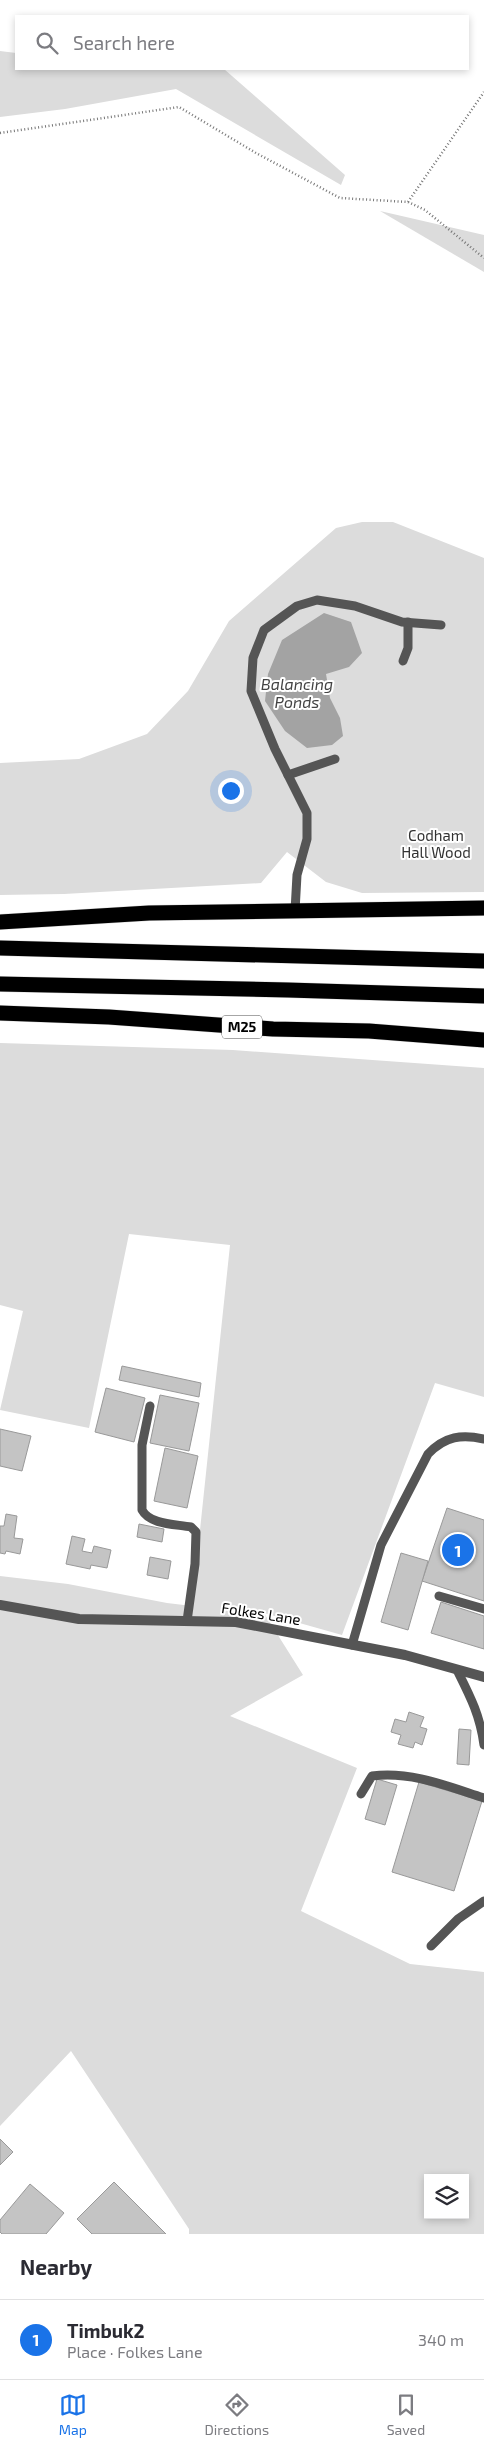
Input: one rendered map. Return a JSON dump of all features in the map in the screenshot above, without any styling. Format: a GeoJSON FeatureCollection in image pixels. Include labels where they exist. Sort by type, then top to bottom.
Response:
{"type":"FeatureCollection","features":[{"type":"Feature","properties":{"kind":"highway"},"geometry":{"type":"LineString","coordinates":[[0,922],[149,913],[484,908]]}},
{"type":"Feature","properties":{"kind":"highway"},"geometry":{"type":"LineString","coordinates":[[0,948],[484,961]]}},
{"type":"Feature","properties":{"kind":"highway"},"geometry":{"type":"LineString","coordinates":[[0,984],[269,989],[484,996]]}},
{"type":"Feature","properties":{"kind":"highway","name":"M25"},"geometry":{"type":"LineString","coordinates":[[0,1013],[109,1017],[272,1029],[369,1031],[484,1040]]}},
{"type":"Feature","properties":{"kind":"street","name":"Folkes Lane"},"geometry":{"type":"LineString","coordinates":[[0,1606],[78,1619],[236,1622],[405,1655],[484,1678]]}},
{"type":"Feature","properties":{"kind":"lane"},"geometry":{"type":"LineString","coordinates":[[295,912],[297,876],[307,839],[307,813],[251,691],[252,658],[264,630],[297,606],[318,600],[355,606],[408,622],[441,625]]}},
{"type":"Feature","properties":{"kind":"lane"},"geometry":{"type":"LineString","coordinates":[[402,661],[408,648],[408,622]]}},
{"type":"Feature","properties":{"kind":"lane"},"geometry":{"type":"LineString","coordinates":[[288,775],[335,759]]}},
{"type":"Feature","properties":{"kind":"lane"},"geometry":{"type":"LineString","coordinates":[[150,1406],[142,1445],[142,1510],[152,1520],[191,1526],[196,1532],[195,1564],[187,1621]]}},
{"type":"Feature","properties":{"kind":"lane"},"geometry":{"type":"LineString","coordinates":[[352,1645],[381,1545],[428,1454],[440,1443],[453,1437],[465,1436],[484,1439]]}},
{"type":"Feature","properties":{"kind":"lane"},"geometry":{"type":"LineString","coordinates":[[439,1596],[484,1609]]}},
{"type":"Feature","properties":{"kind":"lane"},"geometry":{"type":"LineString","coordinates":[[456,1670],[475,1704],[484,1745]]}},
{"type":"Feature","properties":{"kind":"lane"},"geometry":{"type":"LineString","coordinates":[[361,1794],[372,1776],[386,1774],[413,1776],[484,1798]]}},
{"type":"Feature","properties":{"kind":"lane"},"geometry":{"type":"LineString","coordinates":[[431,1946],[458,1919],[484,1901]]}},
{"type":"Feature","properties":{"kind":"path"},"geometry":{"type":"LineString","coordinates":[[408,202],[484,92]]}},
{"type":"Feature","properties":{"kind":"path"},"geometry":{"type":"LineString","coordinates":[[0,133],[179,107],[256,153],[340,198],[408,202],[425,210],[484,258]]}},
{"type":"Feature","properties":{"kind":"green space"},"geometry":{"type":"Polygon","coordinates":[[[0,51],[15,53],[15,70],[225,70],[345,175],[341,185],[176,89],[65,109],[0,117],[0,51]]]}},
{"type":"Feature","properties":{"kind":"green space"},"geometry":{"type":"Polygon","coordinates":[[[380,211],[484,235],[484,272],[380,211]]]}},
{"type":"Feature","properties":{"kind":"green space","name":"Codham Hall Wood"},"geometry":{"type":"Polygon","coordinates":[[[362,522],[393,522],[484,558],[484,892],[362,893],[326,882],[287,852],[261,883],[64,894],[0,895],[0,763],[79,759],[147,734],[188,691],[229,621],[336,528],[362,522]]]}},
{"type":"Feature","properties":{"kind":"green space"},"geometry":{"type":"Polygon","coordinates":[[[0,1043],[233,1050],[484,1068],[484,1397],[435,1383],[342,1635],[264,1613],[303,1675],[230,1716],[357,1768],[301,1911],[410,1964],[484,1972],[484,2234],[189,2234],[189,2229],[71,2051],[0,2126],[0,1576],[68,1584],[192,1606],[230,1245],[129,1234],[89,1428],[0,1410],[23,1311],[0,1305],[0,1043]]]}},
{"type":"Feature","properties":{"kind":"water","name":"Balancing Ponds"},"geometry":{"type":"Polygon","coordinates":[[[324,613],[351,622],[362,653],[349,667],[326,674],[330,698],[340,718],[343,736],[332,745],[307,748],[285,731],[265,701],[268,674],[282,640],[324,613]]]}},
{"type":"Feature","properties":{"kind":"building"},"geometry":{"type":"Polygon","coordinates":[[[122,1366],[201,1383],[199,1397],[119,1380],[122,1366]]]}},
{"type":"Feature","properties":{"kind":"building"},"geometry":{"type":"Polygon","coordinates":[[[106,1388],[145,1398],[134,1442],[95,1432],[106,1388]]]}},
{"type":"Feature","properties":{"kind":"building"},"geometry":{"type":"Polygon","coordinates":[[[160,1395],[199,1403],[189,1451],[150,1443],[160,1395]]]}},
{"type":"Feature","properties":{"kind":"building"},"geometry":{"type":"Polygon","coordinates":[[[0,1429],[31,1436],[22,1471],[0,1466],[0,1429]]]}},
{"type":"Feature","properties":{"kind":"building"},"geometry":{"type":"Polygon","coordinates":[[[165,1448],[198,1456],[187,1508],[154,1501],[165,1448]]]}},
{"type":"Feature","properties":{"kind":"building"},"geometry":{"type":"Polygon","coordinates":[[[447,1508],[484,1520],[484,1601],[422,1581],[447,1508]]]}},
{"type":"Feature","properties":{"kind":"building"},"geometry":{"type":"Polygon","coordinates":[[[6,1514],[17,1516],[14,1538],[23,1539],[20,1554],[6,1551],[5,1554],[0,1553],[0,1526],[4,1526],[6,1514]]]}},
{"type":"Feature","properties":{"kind":"building"},"geometry":{"type":"Polygon","coordinates":[[[139,1524],[164,1529],[162,1542],[137,1537],[139,1524]]]}},
{"type":"Feature","properties":{"kind":"building"},"geometry":{"type":"Polygon","coordinates":[[[72,1536],[85,1539],[82,1551],[92,1553],[94,1546],[111,1550],[107,1568],[91,1565],[90,1569],[66,1564],[72,1536]]]}},
{"type":"Feature","properties":{"kind":"building"},"geometry":{"type":"Polygon","coordinates":[[[401,1553],[428,1561],[408,1630],[381,1622],[401,1553]]]}},
{"type":"Feature","properties":{"kind":"building"},"geometry":{"type":"Polygon","coordinates":[[[150,1557],[171,1561],[168,1579],[147,1575],[150,1557]]]}},
{"type":"Feature","properties":{"kind":"building"},"geometry":{"type":"Polygon","coordinates":[[[441,1602],[484,1616],[484,1649],[431,1633],[441,1602]]]}},
{"type":"Feature","properties":{"kind":"building"},"geometry":{"type":"Polygon","coordinates":[[[409,1712],[424,1717],[420,1727],[427,1729],[422,1745],[415,1742],[413,1748],[398,1744],[401,1735],[391,1732],[395,1719],[406,1722],[409,1712]]]}},
{"type":"Feature","properties":{"kind":"building"},"geometry":{"type":"Polygon","coordinates":[[[459,1729],[471,1730],[469,1765],[457,1764],[459,1729]]]}},
{"type":"Feature","properties":{"kind":"building"},"geometry":{"type":"Polygon","coordinates":[[[377,1779],[397,1785],[385,1825],[365,1819],[377,1779]]]}},
{"type":"Feature","properties":{"kind":"building"},"geometry":{"type":"Polygon","coordinates":[[[419,1782],[482,1801],[454,1891],[392,1872],[419,1782]]]}},
{"type":"Feature","properties":{"kind":"building"},"geometry":{"type":"Polygon","coordinates":[[[0,2139],[13,2152],[0,2165],[0,2139]]]}},
{"type":"Feature","properties":{"kind":"building"},"geometry":{"type":"Polygon","coordinates":[[[114,2182],[166,2234],[92,2234],[77,2219],[114,2182]]]}},
{"type":"Feature","properties":{"kind":"building"},"geometry":{"type":"Polygon","coordinates":[[[30,2184],[64,2213],[46,2234],[2,2234],[0,2232],[0,2220],[30,2184]]]}},
{"type":"Feature","properties":{"kind":"place","name":"Timbuk2"},"geometry":{"type":"Point","coordinates":[458,1550]}}]}
